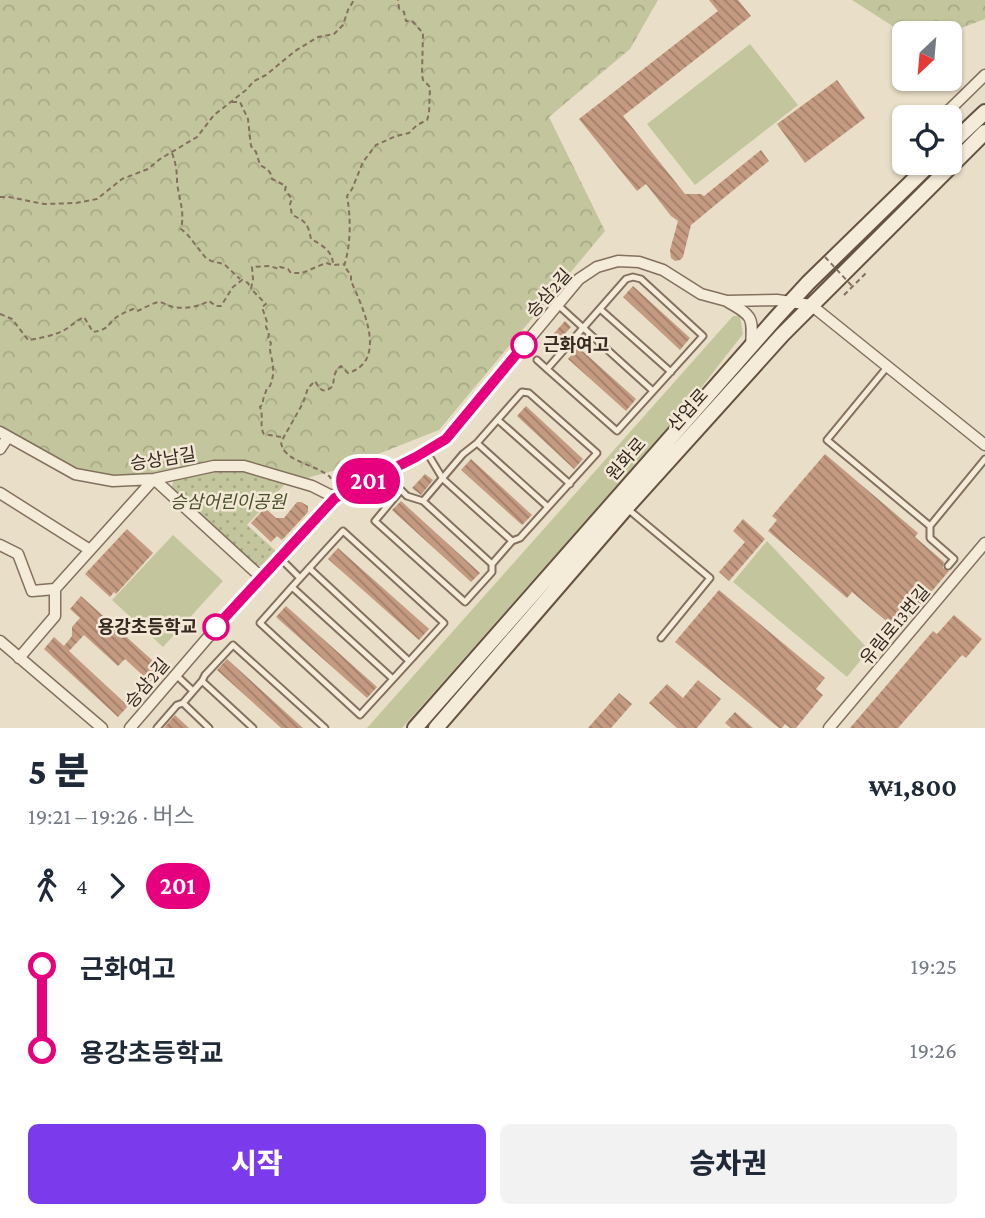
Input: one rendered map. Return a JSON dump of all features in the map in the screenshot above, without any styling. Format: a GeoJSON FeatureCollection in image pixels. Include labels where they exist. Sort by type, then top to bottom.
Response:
{"type":"FeatureCollection","features":[{"type":"Feature","properties":{"kind":"street"},"geometry":{"type":"LineString","coordinates":[[955,105],[985,76]]}},
{"type":"Feature","properties":{"kind":"street"},"geometry":{"type":"LineString","coordinates":[[962,134],[985,112]]}},
{"type":"Feature","properties":{"kind":"street","name":"산업로"},"geometry":{"type":"LineString","coordinates":[[436,728],[745,375],[811,305],[985,132]]}},
{"type":"Feature","properties":{"kind":"street","name":"원화로"},"geometry":{"type":"LineString","coordinates":[[415,728],[751,346],[917,175]]}},
{"type":"Feature","properties":{"kind":"street","name":"승삼2길"},"geometry":{"type":"LineString","coordinates":[[130,728],[261,577],[339,496],[446,439],[579,279],[597,267],[618,261],[639,262],[663,270],[701,294],[727,302],[777,300],[811,305]]}},
{"type":"Feature","properties":{"kind":"street"},"geometry":{"type":"LineString","coordinates":[[727,302],[748,313],[753,326],[751,346]]}},
{"type":"Feature","properties":{"kind":"street"},"geometry":{"type":"LineString","coordinates":[[811,305],[985,445]]}},
{"type":"Feature","properties":{"kind":"street"},"geometry":{"type":"LineString","coordinates":[[0,449],[4,435]]}},
{"type":"Feature","properties":{"kind":"street","name":"승상남길"},"geometry":{"type":"LineString","coordinates":[[4,435],[75,474],[113,481],[154,479],[214,466],[244,466],[339,496]]}},
{"type":"Feature","properties":{"kind":"street"},"geometry":{"type":"LineString","coordinates":[[19,658],[55,617],[55,589],[154,479],[261,577]]}},
{"type":"Feature","properties":{"kind":"street"},"geometry":{"type":"LineString","coordinates":[[0,494],[90,550]]}},
{"type":"Feature","properties":{"kind":"street","name":"유림로13번길"},"geometry":{"type":"LineString","coordinates":[[829,728],[985,543]]}},
{"type":"Feature","properties":{"kind":"street"},"geometry":{"type":"LineString","coordinates":[[0,545],[18,554],[32,591],[55,589]]}},
{"type":"Feature","properties":{"kind":"street"},"geometry":{"type":"LineString","coordinates":[[0,641],[102,728]]}},
{"type":"Feature","properties":{"kind":"lane"},"geometry":{"type":"LineString","coordinates":[[537,360],[547,369],[617,431],[703,336],[641,279],[633,277],[626,279],[547,369]]}},
{"type":"Feature","properties":{"kind":"lane"},"geometry":{"type":"LineString","coordinates":[[558,305],[653,391]]}},
{"type":"Feature","properties":{"kind":"lane"},"geometry":{"type":"LineString","coordinates":[[600,309],[671,372]]}},
{"type":"Feature","properties":{"kind":"lane"},"geometry":{"type":"LineString","coordinates":[[888,366],[827,440],[930,526]]}},
{"type":"Feature","properties":{"kind":"lane"},"geometry":{"type":"LineString","coordinates":[[423,501],[522,392],[529,393],[597,453],[520,538],[512,541],[492,564],[492,572],[465,602],[375,521],[401,490],[407,496],[423,501],[492,564]]}},
{"type":"Feature","properties":{"kind":"lane"},"geometry":{"type":"LineString","coordinates":[[498,420],[570,484]]}},
{"type":"Feature","properties":{"kind":"lane"},"geometry":{"type":"LineString","coordinates":[[477,443],[548,507]]}},
{"type":"Feature","properties":{"kind":"lane"},"geometry":{"type":"LineString","coordinates":[[426,451],[443,479],[512,541]]}},
{"type":"Feature","properties":{"kind":"lane"},"geometry":{"type":"LineString","coordinates":[[964,568],[930,538],[930,526],[985,459]]}},
{"type":"Feature","properties":{"kind":"lane"},"geometry":{"type":"LineString","coordinates":[[626,508],[710,578],[661,638]]}},
{"type":"Feature","properties":{"kind":"lane"},"geometry":{"type":"LineString","coordinates":[[343,531],[444,623],[360,715],[260,623],[309,568],[343,531]]}},
{"type":"Feature","properties":{"kind":"lane"},"geometry":{"type":"LineString","coordinates":[[280,558],[300,578]]}},
{"type":"Feature","properties":{"kind":"lane"},"geometry":{"type":"LineString","coordinates":[[948,566],[954,559]]}},
{"type":"Feature","properties":{"kind":"lane"},"geometry":{"type":"LineString","coordinates":[[309,568],[409,661]]}},
{"type":"Feature","properties":{"kind":"lane"},"geometry":{"type":"LineString","coordinates":[[292,587],[393,679]]}},
{"type":"Feature","properties":{"kind":"lane"},"geometry":{"type":"LineString","coordinates":[[157,728],[177,705],[183,703],[233,645],[324,728]]}},
{"type":"Feature","properties":{"kind":"lane"},"geometry":{"type":"LineString","coordinates":[[175,674],[193,691]]}},
{"type":"Feature","properties":{"kind":"lane"},"geometry":{"type":"LineString","coordinates":[[202,681],[253,728]]}},
{"type":"Feature","properties":{"kind":"lane"},"geometry":{"type":"LineString","coordinates":[[183,703],[209,728]]}},
{"type":"Feature","properties":{"kind":"path"},"geometry":{"type":"LineString","coordinates":[[0,197],[44,204],[97,199],[122,179],[148,169],[197,137],[214,115],[295,51],[318,37],[334,34],[343,25],[354,0]]}},
{"type":"Feature","properties":{"kind":"path"},"geometry":{"type":"LineString","coordinates":[[339,496],[332,479],[313,466],[287,455],[281,445],[310,384],[314,381],[319,388],[328,391],[333,386],[334,373],[341,366],[348,373],[354,371],[367,356],[370,330],[351,275],[344,266],[348,256],[349,236],[347,196],[363,162],[376,145],[409,133],[429,116],[430,88],[422,75],[423,33],[412,21],[406,21],[398,0]]}},
{"type":"Feature","properties":{"kind":"path"},"geometry":{"type":"LineString","coordinates":[[231,102],[240,102],[246,112],[251,146],[260,165],[268,169],[272,179],[286,186],[285,190],[292,198],[292,215],[302,219],[308,226],[311,239],[322,244],[333,259],[333,265]]}},
{"type":"Feature","properties":{"kind":"path"},"geometry":{"type":"LineString","coordinates":[[172,152],[177,168],[178,190],[183,202],[181,229],[205,257],[224,264],[247,283],[265,304],[262,307],[274,369],[270,386],[260,407],[263,416],[261,429],[264,434],[283,437]]}},
{"type":"Feature","properties":{"kind":"path"},"geometry":{"type":"LineString","coordinates":[[825,257],[852,286]]}},
{"type":"Feature","properties":{"kind":"path"},"geometry":{"type":"LineString","coordinates":[[251,289],[252,267],[280,267],[291,273],[302,273],[326,263],[345,264]]}},
{"type":"Feature","properties":{"kind":"path"},"geometry":{"type":"LineString","coordinates":[[844,295],[868,271]]}},
{"type":"Feature","properties":{"kind":"path"},"geometry":{"type":"LineString","coordinates":[[0,314],[12,319],[27,340],[54,335],[85,317],[93,332],[102,331],[120,314],[133,309],[137,312],[156,302],[172,307],[186,307],[209,301],[221,306],[233,287],[242,280]]}},
{"type":"Feature","properties":{"kind":"green space"},"geometry":{"type":"Polygon","coordinates":[[[0,0],[658,0],[630,49],[549,117],[605,231],[439,430],[340,469],[307,478],[242,461],[211,462],[114,479],[82,472],[0,427],[0,0]]]}},
{"type":"Feature","properties":{"kind":"green space"},"geometry":{"type":"Polygon","coordinates":[[[852,0],[985,0],[985,19],[962,28],[962,21],[892,21],[892,26],[852,0]]]}},
{"type":"Feature","properties":{"kind":"green space"},"geometry":{"type":"Polygon","coordinates":[[[750,44],[798,105],[695,185],[647,124],[750,44]]]}},
{"type":"Feature","properties":{"kind":"green space"},"geometry":{"type":"Polygon","coordinates":[[[733,316],[740,316],[743,334],[683,411],[402,728],[367,728],[733,316]]]}},
{"type":"Feature","properties":{"kind":"green space","name":"승삼어린이공원"},"geometry":{"type":"Polygon","coordinates":[[[215,470],[247,472],[285,484],[247,525],[276,551],[262,565],[257,567],[171,489],[175,476],[215,470]]]}},
{"type":"Feature","properties":{"kind":"green space"},"geometry":{"type":"Polygon","coordinates":[[[173,535],[223,581],[163,647],[112,600],[173,535]]]}},
{"type":"Feature","properties":{"kind":"green space"},"geometry":{"type":"Polygon","coordinates":[[[767,541],[869,650],[847,677],[733,582],[767,541]]]}},
{"type":"Feature","properties":{"kind":"building"},"geometry":{"type":"Polygon","coordinates":[[[709,0],[738,0],[751,16],[623,116],[685,194],[704,196],[761,150],[769,161],[691,225],[683,257],[675,261],[671,258],[670,250],[678,221],[646,184],[637,191],[579,119],[718,11],[709,0]]]}},
{"type":"Feature","properties":{"kind":"building"},"geometry":{"type":"Polygon","coordinates":[[[837,80],[865,118],[805,163],[777,124],[837,80]]]}},
{"type":"Feature","properties":{"kind":"building"},"geometry":{"type":"Polygon","coordinates":[[[633,286],[690,338],[680,350],[623,297],[633,286]]]}},
{"type":"Feature","properties":{"kind":"building"},"geometry":{"type":"Polygon","coordinates":[[[565,321],[571,327],[554,346],[548,340],[565,321]]]}},
{"type":"Feature","properties":{"kind":"building"},"geometry":{"type":"Polygon","coordinates":[[[578,347],[636,399],[626,411],[568,359],[578,347]]]}},
{"type":"Feature","properties":{"kind":"building"},"geometry":{"type":"Polygon","coordinates":[[[526,406],[583,459],[574,469],[517,416],[526,406]]]}},
{"type":"Feature","properties":{"kind":"building"},"geometry":{"type":"Polygon","coordinates":[[[825,454],[918,533],[915,537],[944,562],[943,568],[949,571],[898,631],[852,592],[847,598],[768,531],[777,520],[772,516],[825,454]]]}},
{"type":"Feature","properties":{"kind":"building"},"geometry":{"type":"Polygon","coordinates":[[[471,459],[532,515],[522,525],[461,470],[471,459]]]}},
{"type":"Feature","properties":{"kind":"building"},"geometry":{"type":"Polygon","coordinates":[[[425,474],[433,480],[421,495],[412,488],[425,474]]]}},
{"type":"Feature","properties":{"kind":"building"},"geometry":{"type":"Polygon","coordinates":[[[401,501],[480,573],[471,582],[392,510],[401,501]]]}},
{"type":"Feature","properties":{"kind":"building"},"geometry":{"type":"Polygon","coordinates":[[[297,502],[308,506],[308,512],[282,540],[277,536],[271,542],[251,523],[265,508],[276,518],[284,518],[297,502]]]}},
{"type":"Feature","properties":{"kind":"building"},"geometry":{"type":"Polygon","coordinates":[[[743,519],[765,539],[729,581],[719,572],[745,542],[733,531],[743,519]]]}},
{"type":"Feature","properties":{"kind":"building"},"geometry":{"type":"Polygon","coordinates":[[[127,529],[153,553],[116,594],[114,592],[110,597],[85,574],[127,529]]]}},
{"type":"Feature","properties":{"kind":"building"},"geometry":{"type":"Polygon","coordinates":[[[338,548],[429,629],[419,640],[328,559],[338,548]]]}},
{"type":"Feature","properties":{"kind":"building"},"geometry":{"type":"Polygon","coordinates":[[[719,590],[825,678],[816,689],[823,695],[796,728],[785,724],[779,728],[675,642],[719,590]]]}},
{"type":"Feature","properties":{"kind":"building"},"geometry":{"type":"Polygon","coordinates":[[[81,596],[162,669],[150,682],[125,659],[118,666],[84,635],[69,651],[128,706],[118,717],[44,649],[54,637],[64,646],[72,636],[72,627],[80,618],[70,609],[81,596]]]}},
{"type":"Feature","properties":{"kind":"building"},"geometry":{"type":"Polygon","coordinates":[[[286,606],[377,687],[367,698],[276,617],[286,606]]]}},
{"type":"Feature","properties":{"kind":"building"},"geometry":{"type":"Polygon","coordinates":[[[954,615],[982,639],[966,658],[962,655],[898,728],[850,728],[933,631],[937,634],[954,615]]]}},
{"type":"Feature","properties":{"kind":"building"},"geometry":{"type":"Polygon","coordinates":[[[227,659],[303,728],[281,728],[217,670],[227,659]]]}},
{"type":"Feature","properties":{"kind":"building"},"geometry":{"type":"Polygon","coordinates":[[[698,680],[721,699],[697,728],[677,728],[649,703],[667,684],[683,698],[698,680]]]}},
{"type":"Feature","properties":{"kind":"building"},"geometry":{"type":"Polygon","coordinates":[[[619,693],[632,704],[611,728],[588,728],[619,693]]]}},
{"type":"Feature","properties":{"kind":"building"},"geometry":{"type":"Polygon","coordinates":[[[735,712],[753,728],[731,728],[725,723],[735,712]]]}},
{"type":"Feature","properties":{"kind":"building"},"geometry":{"type":"Polygon","coordinates":[[[175,715],[189,728],[164,728],[175,715]]]}},
{"type":"Feature","properties":{"kind":"bus line","name":"201"},"geometry":{"type":"LineString","coordinates":[[216,627],[335,498],[446,439],[524,345]]}},
{"type":"Feature","properties":{"kind":"place","name":"근화여고"},"geometry":{"type":"Point","coordinates":[524,345]}},
{"type":"Feature","properties":{"kind":"place","name":"용강초등학교"},"geometry":{"type":"Point","coordinates":[216,627]}}]}
